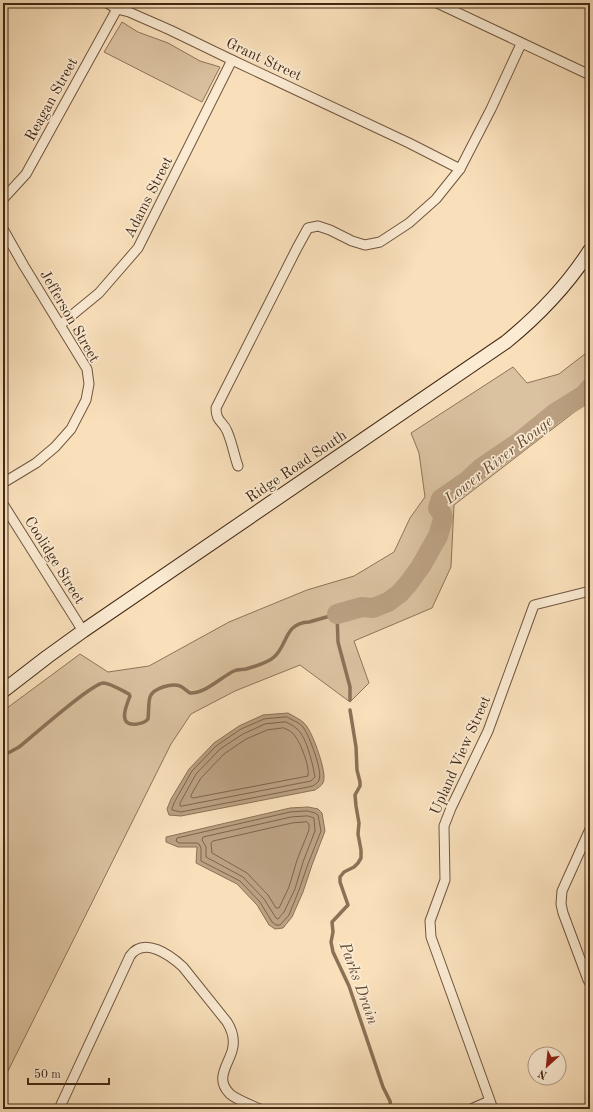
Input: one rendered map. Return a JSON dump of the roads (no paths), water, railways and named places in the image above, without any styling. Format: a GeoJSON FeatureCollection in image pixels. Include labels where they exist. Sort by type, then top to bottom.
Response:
{"type":"FeatureCollection","features":[{"type":"Feature","properties":{"kind":"main road","name":"Ridge Road South"},"geometry":{"type":"LineString","coordinates":[[3,692],[46,657],[82,631],[506,342],[544,308],[564,286],[590,250]]}},
{"type":"Feature","properties":{"kind":"street","name":"Grant Street"},"geometry":{"type":"LineString","coordinates":[[107,3],[117,9],[129,12],[170,30],[409,143],[460,169]]}},
{"type":"Feature","properties":{"kind":"street"},"geometry":{"type":"LineString","coordinates":[[437,3],[521,44],[590,75]]}},
{"type":"Feature","properties":{"kind":"street","name":"Reagan Street"},"geometry":{"type":"LineString","coordinates":[[3,199],[26,174],[117,9]]}},
{"type":"Feature","properties":{"kind":"street"},"geometry":{"type":"LineString","coordinates":[[238,466],[226,429],[218,420],[216,408],[308,228],[318,226],[352,241],[366,245],[380,242],[409,223],[436,199],[460,169],[491,109],[521,44]]}},
{"type":"Feature","properties":{"kind":"street","name":"Adams Street"},"geometry":{"type":"LineString","coordinates":[[60,324],[99,293],[138,248],[232,60]]}},
{"type":"Feature","properties":{"kind":"street","name":"Jefferson Street"},"geometry":{"type":"LineString","coordinates":[[3,229],[87,369],[89,384],[86,400],[71,429],[55,447],[36,463],[3,483]]}},
{"type":"Feature","properties":{"kind":"street","name":"Coolidge Street"},"geometry":{"type":"LineString","coordinates":[[3,504],[82,631]]}},
{"type":"Feature","properties":{"kind":"street","name":"Upland View Street"},"geometry":{"type":"LineString","coordinates":[[491,1105],[431,937],[430,921],[445,880],[444,826],[451,808],[488,731],[534,605],[590,591]]}},
{"type":"Feature","properties":{"kind":"street"},"geometry":{"type":"LineString","coordinates":[[590,829],[562,891],[561,904],[563,913],[590,983]]}},
{"type":"Feature","properties":{"kind":"street"},"geometry":{"type":"LineString","coordinates":[[59,1109],[130,956],[133,952],[144,947],[159,950],[176,960],[227,1022],[231,1029],[233,1043],[232,1050],[222,1076],[224,1085],[230,1094],[260,1109]]}},
{"type":"Feature","properties":{"kind":"street"},"geometry":{"type":"LineString","coordinates":[[471,1109],[491,1105]]}},
{"type":"Feature","properties":{"kind":"water"},"geometry":{"type":"Polygon","coordinates":[[[288,713],[304,723],[311,733],[324,773],[324,780],[320,787],[315,790],[181,816],[169,815],[167,809],[171,799],[189,769],[214,743],[239,726],[263,715],[288,713]]]}},
{"type":"Feature","properties":{"kind":"water"},"geometry":{"type":"Polygon","coordinates":[[[308,807],[318,809],[322,813],[325,831],[303,892],[292,917],[283,928],[275,929],[269,925],[257,905],[237,884],[196,863],[197,847],[178,847],[166,842],[166,837],[290,808],[308,807]]]}},
{"type":"Feature","properties":{"kind":"waterway","name":"Lower River Rouge"},"geometry":{"type":"LineString","coordinates":[[337,614],[362,607],[373,608],[388,602],[399,594],[421,566],[438,536],[443,519],[438,508],[441,499],[467,481],[481,468],[518,443],[555,413],[584,395],[590,388]]}},
{"type":"Feature","properties":{"kind":"waterway","name":"Lower River Rouge"},"geometry":{"type":"LineString","coordinates":[[3,755],[19,747],[75,701],[103,683],[129,694],[130,696],[124,715],[125,719],[131,724],[142,723],[148,719],[150,697],[155,691],[172,685],[180,686],[190,693],[201,691],[234,671],[253,667],[272,659],[282,647],[287,635],[295,626],[301,623],[337,614],[338,642],[350,687],[350,700]]}},
{"type":"Feature","properties":{"kind":"waterway","name":"Parks Drain"},"geometry":{"type":"LineString","coordinates":[[350,710],[356,747],[357,770],[360,782],[360,786],[355,795],[359,823],[358,834],[361,858],[354,867],[344,872],[340,877],[340,882],[348,905],[332,922],[333,932],[331,942],[333,952],[349,986],[383,1087],[390,1101],[391,1109]]}}]}
